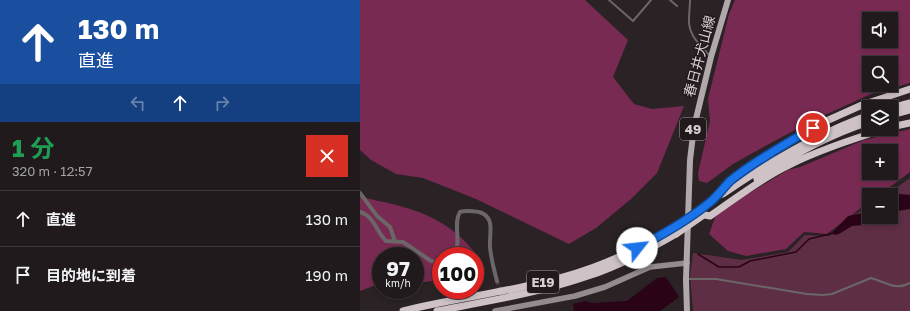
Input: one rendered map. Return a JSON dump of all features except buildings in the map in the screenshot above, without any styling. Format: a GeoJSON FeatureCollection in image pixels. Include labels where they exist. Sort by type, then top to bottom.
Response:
{"type":"FeatureCollection","features":[{"type":"Feature","properties":{"kind":"highway"},"geometry":{"type":"LineString","coordinates":[[711,202],[730,181],[781,147],[824,122],[862,105],[910,89]]}},
{"type":"Feature","properties":{"kind":"highway"},"geometry":{"type":"LineString","coordinates":[[898,106],[910,103]]}},
{"type":"Feature","properties":{"kind":"highway"},"geometry":{"type":"LineString","coordinates":[[898,113],[910,110]]}},
{"type":"Feature","properties":{"kind":"highway","name":"E19"},"geometry":{"type":"LineString","coordinates":[[702,214],[711,202],[787,152],[834,129],[862,118]]}},
{"type":"Feature","properties":{"kind":"highway"},"geometry":{"type":"LineString","coordinates":[[898,127],[910,124]]}},
{"type":"Feature","properties":{"kind":"highway","name":"E19"},"geometry":{"type":"LineString","coordinates":[[437,311],[536,291],[582,279],[613,267],[675,231],[788,158],[828,138],[862,125]]}},
{"type":"Feature","properties":{"kind":"highway"},"geometry":{"type":"LineString","coordinates":[[702,214],[710,216],[787,166],[863,136]]}},
{"type":"Feature","properties":{"kind":"highway","name":"E19"},"geometry":{"type":"LineString","coordinates":[[403,311],[566,276],[607,262],[675,231]]}},
{"type":"Feature","properties":{"kind":"main road","name":"春日井犬山線"},"geometry":{"type":"LineString","coordinates":[[687,311],[686,280],[692,146],[698,107],[728,0]]}},
{"type":"Feature","properties":{"kind":"main road"},"geometry":{"type":"LineString","coordinates":[[495,311],[506,306],[575,296],[605,287],[650,267],[687,263]]}},
{"type":"Feature","properties":{"kind":"street"},"geometry":{"type":"LineString","coordinates":[[360,193],[377,216],[390,227],[395,241]]}},
{"type":"Feature","properties":{"kind":"street"},"geometry":{"type":"LineString","coordinates":[[457,247],[458,244],[456,218],[460,212],[473,211],[483,214],[489,218],[491,223],[490,246],[497,281]]}},
{"type":"Feature","properties":{"kind":"street"},"geometry":{"type":"LineString","coordinates":[[360,212],[373,220],[381,236],[386,241],[403,242],[432,261]]}},
{"type":"Feature","properties":{"kind":"lane"},"geometry":{"type":"LineString","coordinates":[[610,0],[633,21],[651,0]]}},
{"type":"Feature","properties":{"kind":"lane"},"geometry":{"type":"LineString","coordinates":[[670,0],[677,6]]}},
{"type":"Feature","properties":{"kind":"lane"},"geometry":{"type":"LineString","coordinates":[[690,0],[689,25],[691,33],[696,42],[711,57]]}},
{"type":"Feature","properties":{"kind":"lane"},"geometry":{"type":"LineString","coordinates":[[686,280],[716,278],[807,294],[823,295],[850,287],[866,279],[880,280],[892,286],[899,287],[910,283]]}},
{"type":"Feature","properties":{"kind":"shaded area"},"geometry":{"type":"Polygon","coordinates":[[[360,0],[585,0],[628,40],[613,77],[634,104],[652,109],[684,106],[657,173],[631,199],[596,228],[569,244],[476,199],[423,178],[396,174],[371,160],[360,150],[360,0]]]}},
{"type":"Feature","properties":{"kind":"shaded area"},"geometry":{"type":"Polygon","coordinates":[[[735,0],[910,0],[910,83],[898,86],[898,56],[862,56],[862,92],[878,92],[816,119],[767,145],[733,164],[707,183],[699,181],[698,173],[710,121],[708,99],[729,14],[735,0]]]}},
{"type":"Feature","properties":{"kind":"shaded area"},"geometry":{"type":"Polygon","coordinates":[[[910,129],[910,172],[888,188],[862,188],[862,207],[827,234],[804,232],[786,249],[746,256],[728,251],[709,234],[717,212],[788,170],[800,167],[864,140],[881,136],[898,136],[898,132],[910,129]]]}},
{"type":"Feature","properties":{"kind":"shaded area"},"geometry":{"type":"Polygon","coordinates":[[[910,178],[910,311],[693,311],[690,276],[693,253],[742,260],[788,252],[805,235],[829,236],[849,218],[862,210],[862,224],[898,224],[898,188],[896,188],[910,178]]]}},
{"type":"Feature","properties":{"kind":"shaded area"},"geometry":{"type":"Polygon","coordinates":[[[898,194],[910,195],[910,209],[898,211],[898,194]]]}},
{"type":"Feature","properties":{"kind":"shaded area"},"geometry":{"type":"Polygon","coordinates":[[[360,197],[396,205],[428,216],[456,233],[470,247],[432,247],[432,281],[424,282],[424,247],[372,247],[372,286],[360,291],[360,197]]]}},
{"type":"Feature","properties":{"kind":"shaded area"},"geometry":{"type":"Polygon","coordinates":[[[862,213],[862,224],[865,224],[852,226],[839,234],[834,235],[833,232],[848,216],[862,213]]]}},
{"type":"Feature","properties":{"kind":"shaded area"},"geometry":{"type":"Polygon","coordinates":[[[666,277],[679,297],[660,311],[574,311],[573,304],[585,301],[592,303],[627,301],[657,278],[666,277]]]}},
{"type":"Feature","properties":{"kind":"waterway"},"geometry":{"type":"LineString","coordinates":[[698,254],[719,267],[739,267],[750,261],[796,252],[809,239],[834,233]]}},
{"type":"Feature","properties":{"kind":"tunnel"},"geometry":{"type":"LineString","coordinates":[[497,281],[505,303]]}},
{"type":"Feature","properties":{"kind":"route"},"geometry":{"type":"LineString","coordinates":[[637,248],[675,227],[700,210],[711,202],[730,181],[781,147],[813,128]]}}]}
